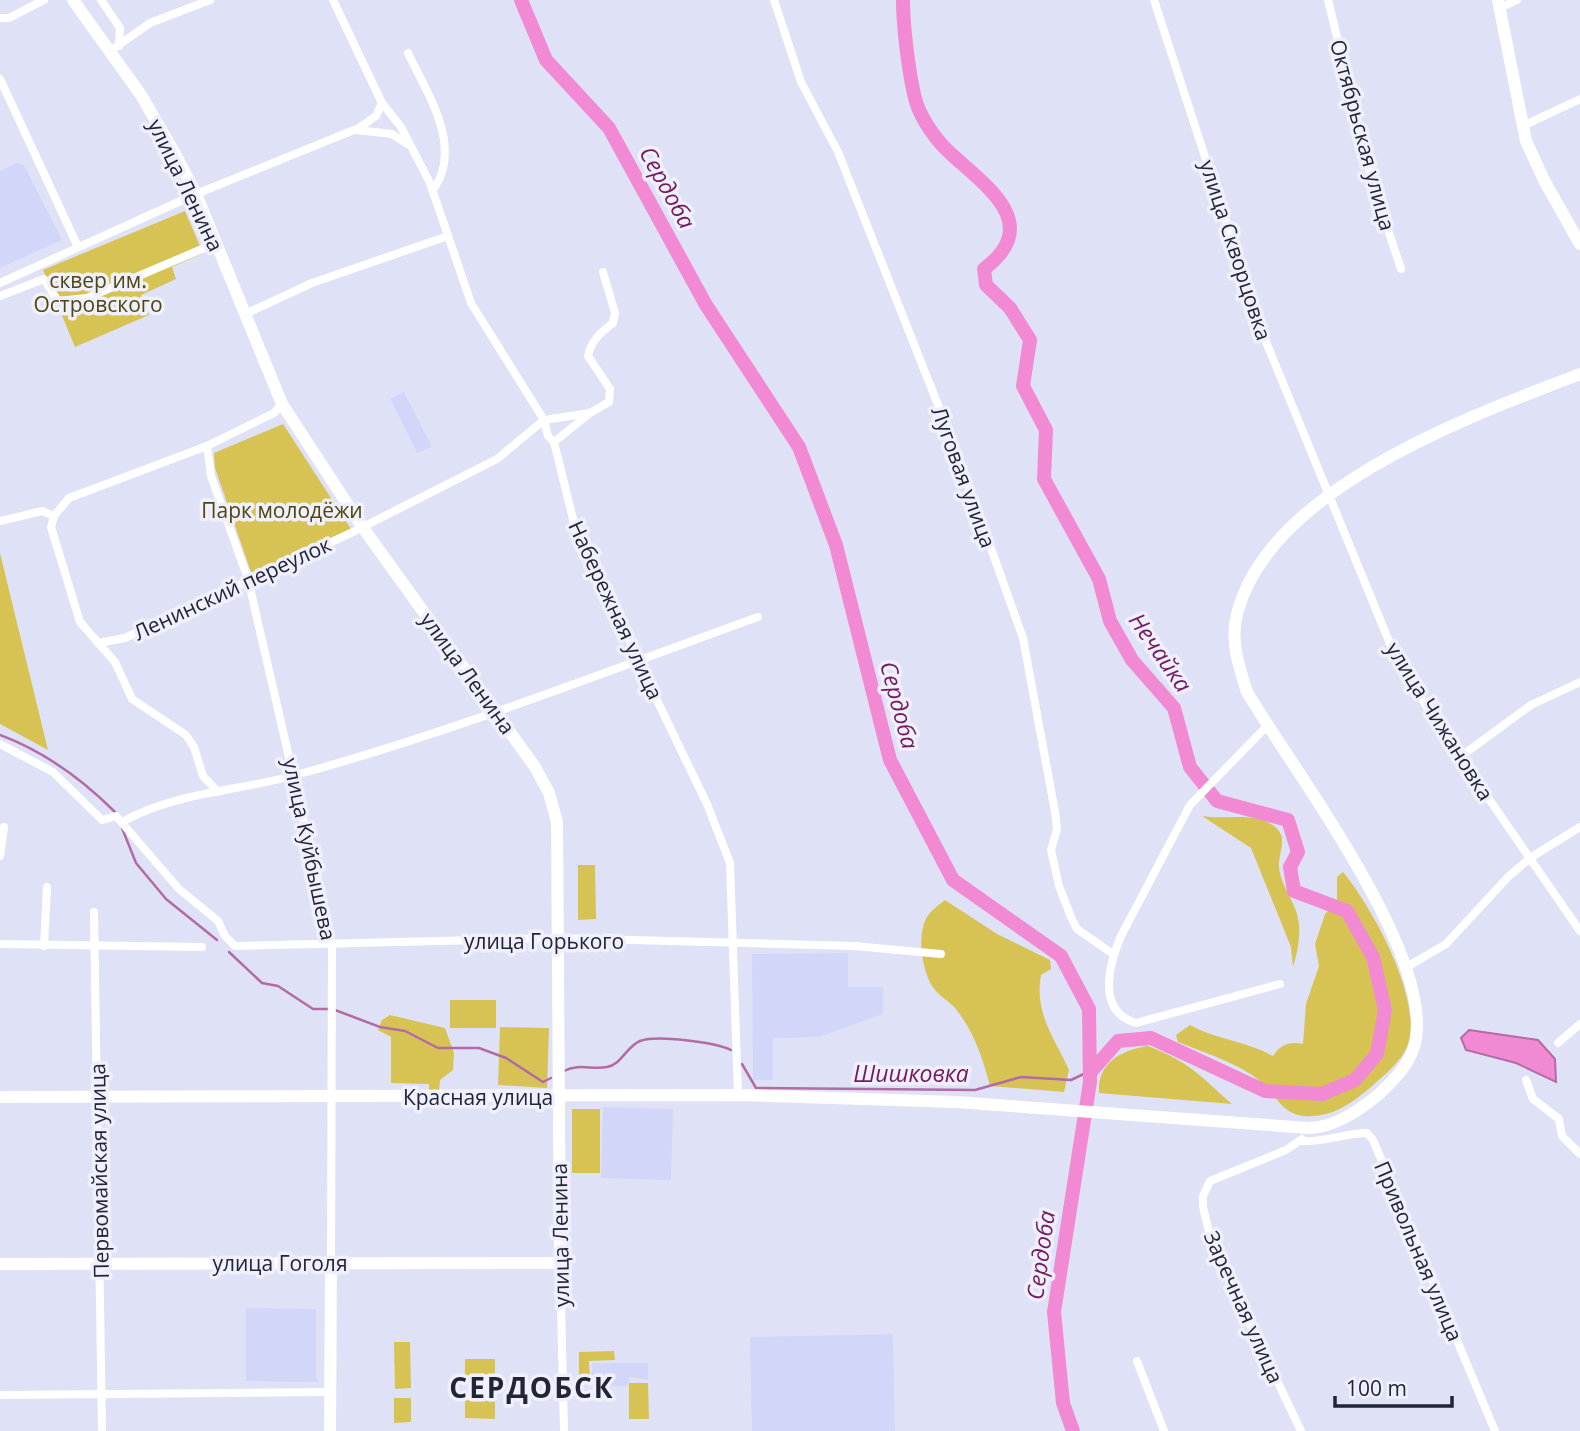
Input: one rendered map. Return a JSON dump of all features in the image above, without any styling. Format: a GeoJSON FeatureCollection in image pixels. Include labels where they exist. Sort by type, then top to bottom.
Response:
{"type":"FeatureCollection","features":[{"type":"Feature","properties":{"kind":"street"},"geometry":{"type":"LineString","coordinates":[[0,18],[9,18],[44,0]]}},
{"type":"Feature","properties":{"kind":"street","name":"улица Ленина"},"geometry":{"type":"LineString","coordinates":[[74,0],[114,49],[195,194],[282,404],[361,525],[498,712],[549,793],[557,822],[556,938],[564,1431]]}},
{"type":"Feature","properties":{"kind":"street"},"geometry":{"type":"LineString","coordinates":[[101,0],[120,28],[114,49]]}},
{"type":"Feature","properties":{"kind":"street"},"geometry":{"type":"LineString","coordinates":[[114,49],[150,23],[210,0]]}},
{"type":"Feature","properties":{"kind":"street","name":"Набережная улица"},"geometry":{"type":"LineString","coordinates":[[333,0],[382,103],[412,149],[433,190],[471,303],[544,420],[548,436],[554,442],[577,535],[592,568],[608,588],[638,661],[707,804],[730,863],[735,944],[738,1095]]}},
{"type":"Feature","properties":{"kind":"street","name":"Луговая улица"},"geometry":{"type":"LineString","coordinates":[[774,0],[801,82],[838,152],[952,440],[1023,638],[1055,812],[1057,829],[1051,850],[1059,886],[1077,929],[1113,954]]}},
{"type":"Feature","properties":{"kind":"street","name":"улица Скворцовка"},"geometry":{"type":"LineString","coordinates":[[1154,0],[1262,332],[1329,495]]}},
{"type":"Feature","properties":{"kind":"street","name":"Октябрьская улица"},"geometry":{"type":"LineString","coordinates":[[1328,0],[1373,185],[1401,269]]}},
{"type":"Feature","properties":{"kind":"street"},"geometry":{"type":"LineString","coordinates":[[1517,0],[1499,4],[1523,126],[1536,165],[1580,244]]}},
{"type":"Feature","properties":{"kind":"street"},"geometry":{"type":"LineString","coordinates":[[408,53],[431,99],[441,127],[444,156],[439,181],[433,190]]}},
{"type":"Feature","properties":{"kind":"street"},"geometry":{"type":"LineString","coordinates":[[1,84],[78,247]]}},
{"type":"Feature","properties":{"kind":"street"},"geometry":{"type":"LineString","coordinates":[[1523,126],[1580,99]]}},
{"type":"Feature","properties":{"kind":"street"},"geometry":{"type":"LineString","coordinates":[[0,283],[195,194],[351,130],[376,116],[382,103]]}},
{"type":"Feature","properties":{"kind":"street"},"geometry":{"type":"LineString","coordinates":[[351,130],[392,134],[412,149]]}},
{"type":"Feature","properties":{"kind":"street"},"geometry":{"type":"LineString","coordinates":[[245,314],[312,283],[447,236]]}},
{"type":"Feature","properties":{"kind":"street"},"geometry":{"type":"LineString","coordinates":[[0,296],[44,279],[58,302],[87,298],[216,243]]}},
{"type":"Feature","properties":{"kind":"street"},"geometry":{"type":"LineString","coordinates":[[554,442],[590,413],[609,402],[610,388],[588,356],[590,347],[599,334],[613,323],[615,313],[603,272]]}},
{"type":"Feature","properties":{"kind":"street"},"geometry":{"type":"LineString","coordinates":[[1301,1141],[1308,1128],[1329,1124],[1367,1103],[1403,1068],[1413,1049],[1417,1012],[1394,932],[1375,895],[1247,692],[1236,657],[1236,615],[1250,581],[1274,545],[1329,495],[1392,456],[1446,428],[1580,374]]}},
{"type":"Feature","properties":{"kind":"street"},"geometry":{"type":"LineString","coordinates":[[218,792],[204,776],[194,747],[186,735],[132,699],[115,663],[80,622],[51,527],[54,516],[69,498],[206,446],[274,413],[282,404]]}},
{"type":"Feature","properties":{"kind":"street"},"geometry":{"type":"LineString","coordinates":[[544,420],[590,413]]}},
{"type":"Feature","properties":{"kind":"street","name":"Ленинский переулок"},"geometry":{"type":"LineString","coordinates":[[98,643],[125,638],[353,532],[361,525],[497,459],[544,420]]}},
{"type":"Feature","properties":{"kind":"street","name":"улица Куйбышева"},"geometry":{"type":"LineString","coordinates":[[206,446],[211,476],[248,579],[332,944],[328,1392],[330,1431]]}},
{"type":"Feature","properties":{"kind":"street","name":"улица Чижановка"},"geometry":{"type":"LineString","coordinates":[[1329,495],[1393,651],[1460,757],[1580,932]]}},
{"type":"Feature","properties":{"kind":"street"},"geometry":{"type":"LineString","coordinates":[[0,521],[42,511],[54,516]]}},
{"type":"Feature","properties":{"kind":"street"},"geometry":{"type":"LineString","coordinates":[[0,744],[53,772],[102,820],[120,820],[186,798],[295,776],[498,712],[758,617]]}},
{"type":"Feature","properties":{"kind":"street"},"geometry":{"type":"LineString","coordinates":[[1460,757],[1531,705],[1580,682]]}},
{"type":"Feature","properties":{"kind":"street"},"geometry":{"type":"LineString","coordinates":[[1267,726],[1190,805],[1166,846],[1113,954],[1108,985],[1109,997],[1117,1012],[1136,1023],[1280,984]]}},
{"type":"Feature","properties":{"kind":"street","name":"улица Горького"},"geometry":{"type":"LineString","coordinates":[[120,820],[179,889],[218,921],[225,936],[235,946],[556,938],[854,946],[941,954]]}},
{"type":"Feature","properties":{"kind":"street"},"geometry":{"type":"LineString","coordinates":[[0,856],[4,827]]}},
{"type":"Feature","properties":{"kind":"street"},"geometry":{"type":"LineString","coordinates":[[1405,968],[1446,944],[1530,858],[1580,827]]}},
{"type":"Feature","properties":{"kind":"street"},"geometry":{"type":"LineString","coordinates":[[44,946],[47,887]]}},
{"type":"Feature","properties":{"kind":"street","name":"Первомайская улица"},"geometry":{"type":"LineString","coordinates":[[94,912],[102,1263],[102,1431]]}},
{"type":"Feature","properties":{"kind":"street"},"geometry":{"type":"LineString","coordinates":[[0,944],[93,948],[202,947]]}},
{"type":"Feature","properties":{"kind":"street"},"geometry":{"type":"LineString","coordinates":[[1558,1043],[1580,1024]]}},
{"type":"Feature","properties":{"kind":"street"},"geometry":{"type":"LineString","coordinates":[[1526,1080],[1533,1099],[1559,1119],[1562,1136],[1580,1154]]}},
{"type":"Feature","properties":{"kind":"street","name":"Красная улица"},"geometry":{"type":"LineString","coordinates":[[0,1097],[738,1095],[956,1102],[1308,1128]]}},
{"type":"Feature","properties":{"kind":"street","name":"Привольная улица"},"geometry":{"type":"LineString","coordinates":[[1301,1141],[1319,1142],[1358,1133],[1367,1133],[1373,1140],[1495,1431]]}},
{"type":"Feature","properties":{"kind":"street","name":"Заречная улица"},"geometry":{"type":"LineString","coordinates":[[1301,1141],[1265,1160],[1210,1181],[1205,1190],[1203,1207],[1212,1244],[1301,1431]]}},
{"type":"Feature","properties":{"kind":"street","name":"улица Гоголя"},"geometry":{"type":"LineString","coordinates":[[0,1264],[560,1263]]}},
{"type":"Feature","properties":{"kind":"street"},"geometry":{"type":"LineString","coordinates":[[1137,1361],[1164,1431]]}},
{"type":"Feature","properties":{"kind":"street"},"geometry":{"type":"LineString","coordinates":[[0,1395],[328,1392]]}},
{"type":"Feature","properties":{"kind":"shaded area"},"geometry":{"type":"Polygon","coordinates":[[[17,163],[24,165],[62,240],[0,268],[0,171],[17,163]]]}},
{"type":"Feature","properties":{"kind":"shaded area"},"geometry":{"type":"Polygon","coordinates":[[[404,392],[432,447],[417,453],[390,399],[404,392]]]}},
{"type":"Feature","properties":{"kind":"shaded area"},"geometry":{"type":"Polygon","coordinates":[[[848,953],[848,987],[883,987],[883,1014],[819,1037],[773,1038],[773,1080],[753,1080],[752,954],[848,953]]]}},
{"type":"Feature","properties":{"kind":"shaded area"},"geometry":{"type":"Polygon","coordinates":[[[1469,1030],[1538,1040],[1555,1059],[1556,1082],[1516,1063],[1466,1050],[1461,1038],[1469,1030]]]}},
{"type":"Feature","properties":{"kind":"shaded area"},"geometry":{"type":"Polygon","coordinates":[[[603,1107],[673,1109],[671,1180],[601,1178],[603,1107]]]}},
{"type":"Feature","properties":{"kind":"shaded area"},"geometry":{"type":"Polygon","coordinates":[[[246,1308],[316,1309],[316,1378],[320,1382],[246,1381],[246,1308]]]}},
{"type":"Feature","properties":{"kind":"shaded area"},"geometry":{"type":"Polygon","coordinates":[[[893,1334],[895,1431],[752,1431],[750,1337],[893,1334]]]}},
{"type":"Feature","properties":{"kind":"shaded area"},"geometry":{"type":"Polygon","coordinates":[[[592,1363],[648,1363],[648,1380],[629,1377],[628,1386],[611,1386],[610,1377],[592,1381],[592,1363]]]}},
{"type":"Feature","properties":{"kind":"green space","name":"сквер им. Островского"},"geometry":{"type":"Polygon","coordinates":[[[185,211],[203,253],[172,267],[176,279],[141,295],[149,315],[75,347],[43,270],[185,211]]]}},
{"type":"Feature","properties":{"kind":"green space","name":"Парк молодёжи"},"geometry":{"type":"Polygon","coordinates":[[[283,424],[353,532],[252,575],[215,468],[214,453],[283,424]]]}},
{"type":"Feature","properties":{"kind":"green space"},"geometry":{"type":"Polygon","coordinates":[[[0,553],[48,750],[0,724],[0,553]]]}},
{"type":"Feature","properties":{"kind":"green space"},"geometry":{"type":"Polygon","coordinates":[[[1202,816],[1255,818],[1271,824],[1280,832],[1282,842],[1279,870],[1295,908],[1299,927],[1298,948],[1293,967],[1291,947],[1251,848],[1202,816]]]}},
{"type":"Feature","properties":{"kind":"green space"},"geometry":{"type":"Polygon","coordinates":[[[578,865],[595,865],[596,919],[578,920],[578,865]]]}},
{"type":"Feature","properties":{"kind":"green space"},"geometry":{"type":"Polygon","coordinates":[[[1343,872],[1368,908],[1393,956],[1409,1006],[1411,1028],[1404,1053],[1371,1087],[1349,1104],[1332,1112],[1304,1116],[1284,1107],[1265,1086],[1242,1069],[1178,1042],[1176,1035],[1190,1025],[1273,1056],[1286,1044],[1303,1044],[1306,1004],[1319,966],[1315,944],[1325,914],[1337,901],[1337,877],[1343,872]]]}},
{"type":"Feature","properties":{"kind":"green space"},"geometry":{"type":"Polygon","coordinates":[[[945,900],[997,934],[1050,960],[1051,969],[1041,975],[1040,1001],[1047,1024],[1069,1070],[1064,1092],[990,1086],[968,1026],[955,1008],[930,983],[924,964],[922,931],[931,912],[945,900]]]}},
{"type":"Feature","properties":{"kind":"green space"},"geometry":{"type":"Polygon","coordinates":[[[450,1000],[496,1000],[496,1028],[450,1028],[450,1000]]]}},
{"type":"Feature","properties":{"kind":"green space"},"geometry":{"type":"Polygon","coordinates":[[[390,1015],[445,1028],[454,1053],[453,1070],[440,1080],[439,1092],[429,1092],[429,1084],[391,1083],[391,1037],[378,1030],[382,1020],[390,1015]]]}},
{"type":"Feature","properties":{"kind":"green space"},"geometry":{"type":"Polygon","coordinates":[[[500,1027],[549,1028],[547,1088],[498,1085],[500,1027]]]}},
{"type":"Feature","properties":{"kind":"green space"},"geometry":{"type":"Polygon","coordinates":[[[1148,1046],[1185,1064],[1232,1104],[1099,1093],[1102,1074],[1113,1060],[1129,1051],[1148,1046]]]}},
{"type":"Feature","properties":{"kind":"green space"},"geometry":{"type":"Polygon","coordinates":[[[572,1109],[600,1109],[600,1173],[572,1173],[572,1109]]]}},
{"type":"Feature","properties":{"kind":"green space"},"geometry":{"type":"Polygon","coordinates":[[[394,1342],[410,1342],[411,1388],[395,1389],[394,1342]]]}},
{"type":"Feature","properties":{"kind":"green space"},"geometry":{"type":"Polygon","coordinates":[[[614,1351],[615,1360],[589,1361],[590,1378],[579,1379],[579,1352],[614,1351]]]}},
{"type":"Feature","properties":{"kind":"green space"},"geometry":{"type":"Polygon","coordinates":[[[465,1359],[495,1359],[495,1379],[465,1378],[465,1359]]]}},
{"type":"Feature","properties":{"kind":"green space"},"geometry":{"type":"Polygon","coordinates":[[[629,1383],[648,1383],[649,1419],[629,1419],[629,1383]]]}},
{"type":"Feature","properties":{"kind":"green space"},"geometry":{"type":"Polygon","coordinates":[[[394,1398],[411,1398],[411,1422],[394,1423],[394,1398]]]}},
{"type":"Feature","properties":{"kind":"green space"},"geometry":{"type":"Polygon","coordinates":[[[465,1400],[495,1400],[495,1419],[465,1418],[465,1400]]]}},
{"type":"Feature","properties":{"kind":"waterway","name":"Сердоба"},"geometry":{"type":"LineString","coordinates":[[521,0],[546,60],[609,128],[706,305],[799,447],[836,545],[890,760],[953,880],[1061,956],[1089,1009],[1090,1082],[1054,1312],[1063,1403],[1073,1431]]}},
{"type":"Feature","properties":{"kind":"waterway","name":"Нечайка"},"geometry":{"type":"LineString","coordinates":[[903,0],[910,75],[920,112],[929,128],[949,152],[992,191],[1009,220],[1009,236],[1001,252],[984,269],[986,285],[1010,308],[1030,340],[1023,386],[1046,430],[1044,479],[1099,579],[1110,621],[1132,660],[1174,708],[1190,767],[1217,801],[1288,820],[1298,852],[1290,867],[1294,891],[1347,911],[1373,957],[1385,1010],[1377,1054],[1355,1080],[1322,1094],[1265,1091],[1151,1038],[1118,1041],[1090,1073]]}},
{"type":"Feature","properties":{"kind":"waterway"},"geometry":{"type":"LineString","coordinates":[[0,735],[32,749],[62,768],[115,812]]}},
{"type":"Feature","properties":{"kind":"waterway"},"geometry":{"type":"LineString","coordinates":[[122,828],[136,863],[166,899],[217,940]]}},
{"type":"Feature","properties":{"kind":"waterway","name":"Шишковка"},"geometry":{"type":"LineString","coordinates":[[229,952],[262,983],[278,986],[313,1009],[328,1009]]}},
{"type":"Feature","properties":{"kind":"waterway","name":"Шишковка"},"geometry":{"type":"LineString","coordinates":[[335,1010],[380,1027],[405,1031],[438,1048],[479,1048],[506,1058],[543,1082],[551,1078]]}},
{"type":"Feature","properties":{"kind":"waterway","name":"Шишковка"},"geometry":{"type":"LineString","coordinates":[[564,1071],[575,1067],[612,1066],[635,1043],[648,1039],[686,1040],[731,1050]]}},
{"type":"Feature","properties":{"kind":"waterway","name":"Шишковка"},"geometry":{"type":"LineString","coordinates":[[742,1064],[756,1088],[975,1090],[1021,1077],[1071,1080],[1090,1071]]}},
{"type":"Feature","properties":{"kind":"district","name":"СЕРДОБСК"},"geometry":{"type":"Point","coordinates":[532,1387]}}]}
